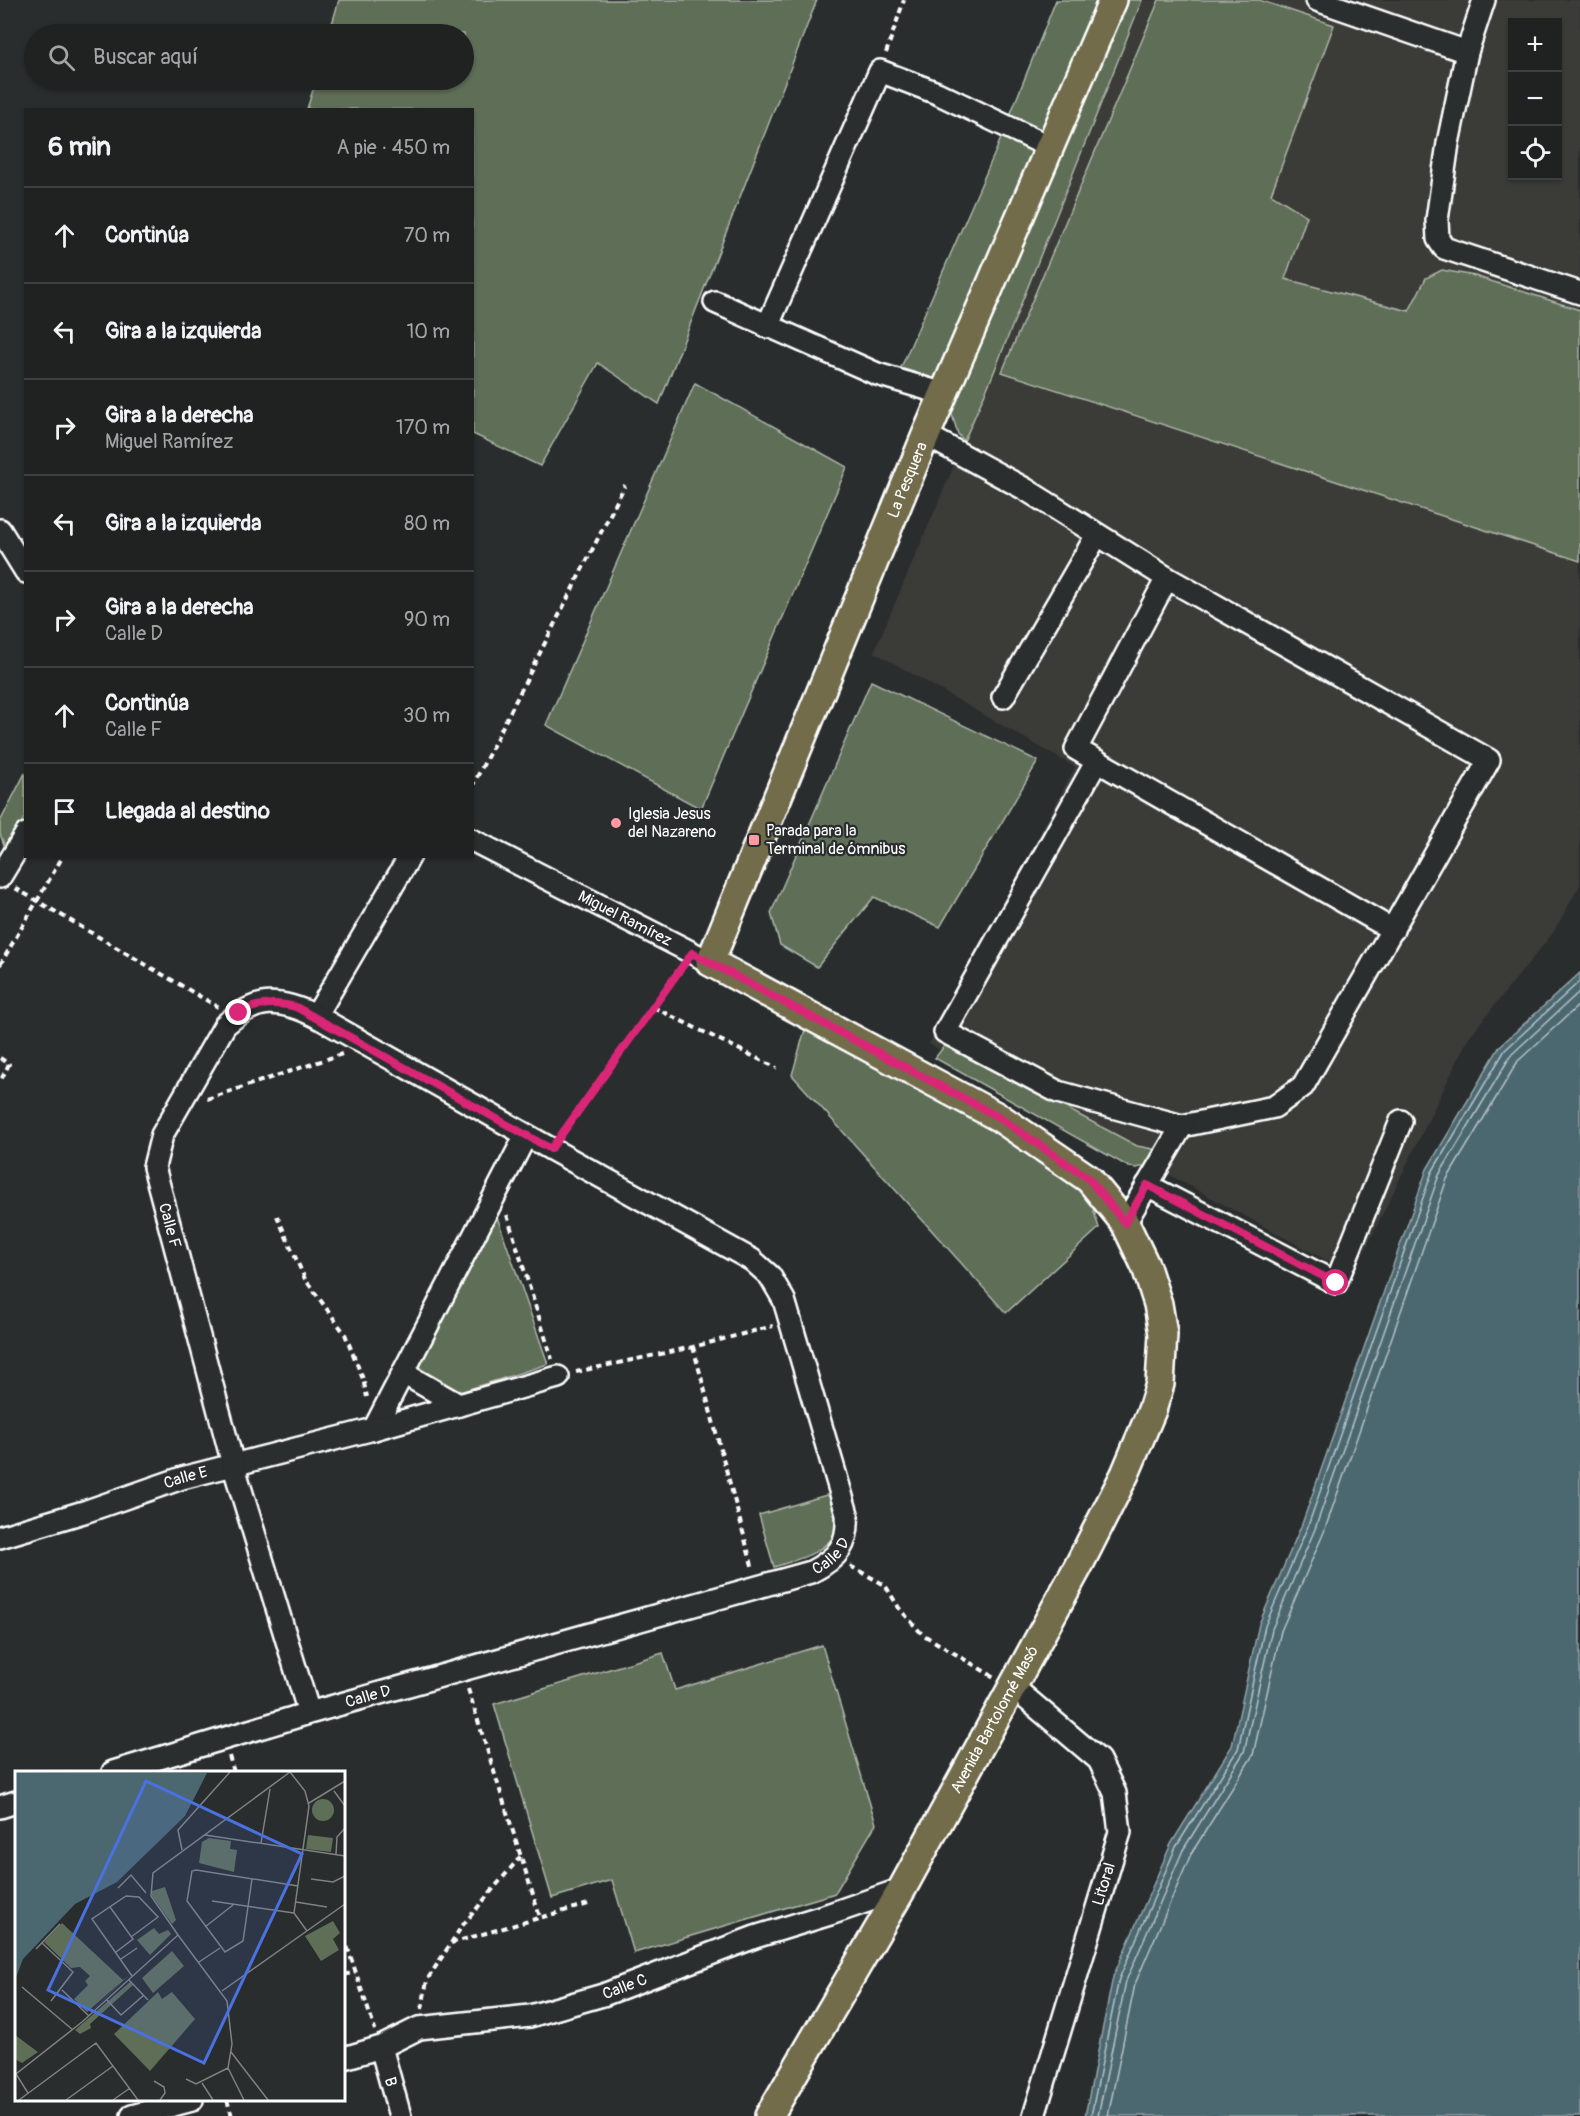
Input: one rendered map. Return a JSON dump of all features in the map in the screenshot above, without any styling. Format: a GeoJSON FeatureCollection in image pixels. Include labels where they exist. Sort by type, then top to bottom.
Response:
{"type":"FeatureCollection","features":[{"type":"Feature","properties":{"kind":"main road","name":"La Pesquera"},"geometry":{"type":"LineString","coordinates":[[701,958],[1113,0]]}},
{"type":"Feature","properties":{"kind":"main road","name":"Miguel Ramírez"},"geometry":{"type":"LineString","coordinates":[[701,958],[1000,1118],[1089,1179],[1125,1223],[1146,1267],[1158,1304]]}},
{"type":"Feature","properties":{"kind":"main road","name":"Avenida Bartolomé Masó"},"geometry":{"type":"LineString","coordinates":[[769,2116],[902,1889],[1079,1565],[1125,1474],[1152,1410],[1160,1384],[1163,1334],[1158,1304]]}},
{"type":"Feature","properties":{"kind":"street"},"geometry":{"type":"LineString","coordinates":[[1317,0],[1467,52]]}},
{"type":"Feature","properties":{"kind":"street"},"geometry":{"type":"LineString","coordinates":[[1485,0],[1467,52],[1448,143],[1437,220],[1438,239],[1444,248],[1580,293]]}},
{"type":"Feature","properties":{"kind":"street"},"geometry":{"type":"LineString","coordinates":[[767,327],[880,71],[937,93],[1050,147]]}},
{"type":"Feature","properties":{"kind":"street"},"geometry":{"type":"LineString","coordinates":[[715,302],[877,374],[944,394]]}},
{"type":"Feature","properties":{"kind":"street"},"geometry":{"type":"LineString","coordinates":[[926,435],[1025,489],[1167,578],[1490,760],[1304,1086],[1274,1107],[1182,1126],[1058,1092],[945,1032],[1097,761]]}},
{"type":"Feature","properties":{"kind":"street"},"geometry":{"type":"LineString","coordinates":[[0,530],[24,569]]}},
{"type":"Feature","properties":{"kind":"street"},"geometry":{"type":"LineString","coordinates":[[1003,697],[1097,535]]}},
{"type":"Feature","properties":{"kind":"street"},"geometry":{"type":"LineString","coordinates":[[1167,578],[1076,749],[1393,930]]}},
{"type":"Feature","properties":{"kind":"street"},"geometry":{"type":"LineString","coordinates":[[5,880],[24,838]]}},
{"type":"Feature","properties":{"kind":"street","name":"Miguel Ramírez"},"geometry":{"type":"LineString","coordinates":[[474,841],[701,958]]}},
{"type":"Feature","properties":{"kind":"street"},"geometry":{"type":"LineString","coordinates":[[316,1016],[409,858]]}},
{"type":"Feature","properties":{"kind":"street","name":"Calle F"},"geometry":{"type":"LineString","coordinates":[[309,1713],[233,1464],[154,1167],[162,1135],[225,1025],[250,1007],[279,1003],[296,1007],[316,1016]]}},
{"type":"Feature","properties":{"kind":"street","name":"Calle D"},"geometry":{"type":"LineString","coordinates":[[120,1771],[309,1713],[811,1572],[834,1557],[843,1546],[848,1530],[847,1514],[784,1300],[770,1276],[752,1260],[316,1016]]}},
{"type":"Feature","properties":{"kind":"street"},"geometry":{"type":"LineString","coordinates":[[1147,1185],[1336,1283],[1401,1121]]}},
{"type":"Feature","properties":{"kind":"street"},"geometry":{"type":"LineString","coordinates":[[1125,1223],[1182,1126]]}},
{"type":"Feature","properties":{"kind":"street"},"geometry":{"type":"LineString","coordinates":[[374,1429],[526,1135]]}},
{"type":"Feature","properties":{"kind":"street"},"geometry":{"type":"LineString","coordinates":[[403,1373],[459,1405]]}},
{"type":"Feature","properties":{"kind":"street","name":"Calle E"},"geometry":{"type":"LineString","coordinates":[[0,1537],[87,1511],[182,1478],[374,1429],[558,1377]]}},
{"type":"Feature","properties":{"kind":"street","name":"Litoral"},"geometry":{"type":"LineString","coordinates":[[1013,1687],[1099,1760],[1114,1793],[1120,1832],[1034,2116]]}},
{"type":"Feature","properties":{"kind":"street"},"geometry":{"type":"LineString","coordinates":[[0,1807],[15,1802]]}},
{"type":"Feature","properties":{"kind":"street","name":"Calle C"},"geometry":{"type":"LineString","coordinates":[[345,2058],[381,2048],[419,2028],[530,2016],[603,1995],[755,1937],[902,1889]]}},
{"type":"Feature","properties":{"kind":"street","name":"B"},"geometry":{"type":"LineString","coordinates":[[381,2048],[400,2116]]}},
{"type":"Feature","properties":{"kind":"street"},"geometry":{"type":"LineString","coordinates":[[132,2116],[188,2101]]}},
{"type":"Feature","properties":{"kind":"path"},"geometry":{"type":"LineString","coordinates":[[880,71],[904,0]]}},
{"type":"Feature","properties":{"kind":"path"},"geometry":{"type":"LineString","coordinates":[[474,783],[625,485]]}},
{"type":"Feature","properties":{"kind":"path"},"geometry":{"type":"LineString","coordinates":[[0,964],[62,858]]}},
{"type":"Feature","properties":{"kind":"path"},"geometry":{"type":"LineString","coordinates":[[5,880],[234,1017]]}},
{"type":"Feature","properties":{"kind":"path"},"geometry":{"type":"LineString","coordinates":[[551,1149],[653,1007],[701,958]]}},
{"type":"Feature","properties":{"kind":"path"},"geometry":{"type":"LineString","coordinates":[[653,1007],[777,1068]]}},
{"type":"Feature","properties":{"kind":"path"},"geometry":{"type":"LineString","coordinates":[[177,1109],[368,1046]]}},
{"type":"Feature","properties":{"kind":"path"},"geometry":{"type":"LineString","coordinates":[[0,1058],[9,1064],[0,1082]]}},
{"type":"Feature","properties":{"kind":"path"},"geometry":{"type":"LineString","coordinates":[[498,1188],[558,1377],[693,1347],[790,1322]]}},
{"type":"Feature","properties":{"kind":"path"},"geometry":{"type":"LineString","coordinates":[[277,1216],[305,1279],[345,1334],[363,1379],[374,1429]]}},
{"type":"Feature","properties":{"kind":"path"},"geometry":{"type":"LineString","coordinates":[[693,1347],[758,1586]]}},
{"type":"Feature","properties":{"kind":"path"},"geometry":{"type":"LineString","coordinates":[[834,1557],[885,1585],[898,1608],[922,1634],[1013,1687]]}},
{"type":"Feature","properties":{"kind":"path"},"geometry":{"type":"LineString","coordinates":[[462,1670],[540,1917]]}},
{"type":"Feature","properties":{"kind":"path"},"geometry":{"type":"LineString","coordinates":[[419,2028],[427,1980],[462,1926],[521,1856]]}},
{"type":"Feature","properties":{"kind":"path"},"geometry":{"type":"LineString","coordinates":[[450,1943],[592,1903]]}},
{"type":"Feature","properties":{"kind":"path"},"geometry":{"type":"LineString","coordinates":[[345,1940],[381,2048]]}},
{"type":"Feature","properties":{"kind":"path"},"geometry":{"type":"LineString","coordinates":[[345,1975],[355,1972]]}},
{"type":"Feature","properties":{"kind":"path"},"geometry":{"type":"LineString","coordinates":[[227,2101],[232,2116]]}},
{"type":"Feature","properties":{"kind":"shaded area"},"geometry":{"type":"Polygon","coordinates":[[[1143,0],[1580,0],[1580,885],[1553,933],[1469,1037],[1353,1275],[929,1044],[1075,767],[874,652],[992,377],[1143,0]]]}},
{"type":"Feature","properties":{"kind":"green space"},"geometry":{"type":"Polygon","coordinates":[[[339,0],[817,0],[659,404],[598,363],[540,466],[474,434],[474,108],[307,108],[313,90],[474,90],[474,24],[332,24],[339,0]]]}},
{"type":"Feature","properties":{"kind":"green space"},"geometry":{"type":"Polygon","coordinates":[[[1056,0],[1103,0],[935,387],[899,372],[997,148],[1056,0]]]}},
{"type":"Feature","properties":{"kind":"green space"},"geometry":{"type":"Polygon","coordinates":[[[1123,0],[1142,0],[992,377],[964,441],[958,434],[950,408],[1123,0]]]}},
{"type":"Feature","properties":{"kind":"green space"},"geometry":{"type":"Polygon","coordinates":[[[1159,0],[1259,0],[1334,25],[1271,194],[1307,216],[1285,279],[1409,311],[1426,278],[1442,270],[1475,276],[1580,310],[1580,561],[1002,372],[1159,0]]]}},
{"type":"Feature","properties":{"kind":"green space"},"geometry":{"type":"Polygon","coordinates":[[[695,383],[847,467],[701,809],[546,725],[695,383]]]}},
{"type":"Feature","properties":{"kind":"green space"},"geometry":{"type":"Polygon","coordinates":[[[871,681],[1038,761],[940,927],[874,897],[817,967],[780,945],[771,913],[871,681]]]}},
{"type":"Feature","properties":{"kind":"green space"},"geometry":{"type":"Polygon","coordinates":[[[24,775],[24,818],[6,850],[0,834],[0,822],[24,775]]]}},
{"type":"Feature","properties":{"kind":"green space"},"geometry":{"type":"Polygon","coordinates":[[[806,1026],[988,1125],[1076,1183],[1092,1205],[1099,1228],[1006,1313],[792,1075],[806,1026]]]}},
{"type":"Feature","properties":{"kind":"green space"},"geometry":{"type":"Polygon","coordinates":[[[945,1045],[1137,1146],[1153,1149],[1155,1152],[1148,1165],[1137,1168],[1129,1167],[935,1058],[945,1045]]]}},
{"type":"Feature","properties":{"kind":"green space"},"geometry":{"type":"Polygon","coordinates":[[[495,1211],[548,1364],[460,1392],[418,1371],[495,1211]]]}},
{"type":"Feature","properties":{"kind":"green space"},"geometry":{"type":"Polygon","coordinates":[[[830,1494],[840,1528],[834,1537],[812,1554],[774,1567],[759,1515],[830,1494]]]}},
{"type":"Feature","properties":{"kind":"green space"},"geometry":{"type":"Polygon","coordinates":[[[822,1645],[876,1824],[835,1893],[634,1953],[612,1880],[552,1898],[494,1704],[663,1653],[675,1690],[822,1645]]]}},
{"type":"Feature","properties":{"kind":"water"},"geometry":{"type":"Polygon","coordinates":[[[1580,973],[1580,2116],[1085,2116],[1113,1977],[1171,1844],[1232,1746],[1259,1624],[1302,1524],[1427,1169],[1500,1046],[1580,973]]]}},
{"type":"Feature","properties":{"kind":"place","name":"Iglesia Jesus del Nazareno"},"geometry":{"type":"Point","coordinates":[616,823]}},
{"type":"Feature","properties":{"kind":"place","name":"Parada para la Terminal de ómnibus"},"geometry":{"type":"Point","coordinates":[754,840]}},
{"type":"Feature","properties":{"kind":"route"},"geometry":{"type":"LineString","coordinates":[[239,1013],[262,1004],[279,1003],[296,1007],[316,1016],[551,1149],[692,953],[1000,1118],[1089,1179],[1125,1223],[1147,1185],[1336,1283]]}}]}
